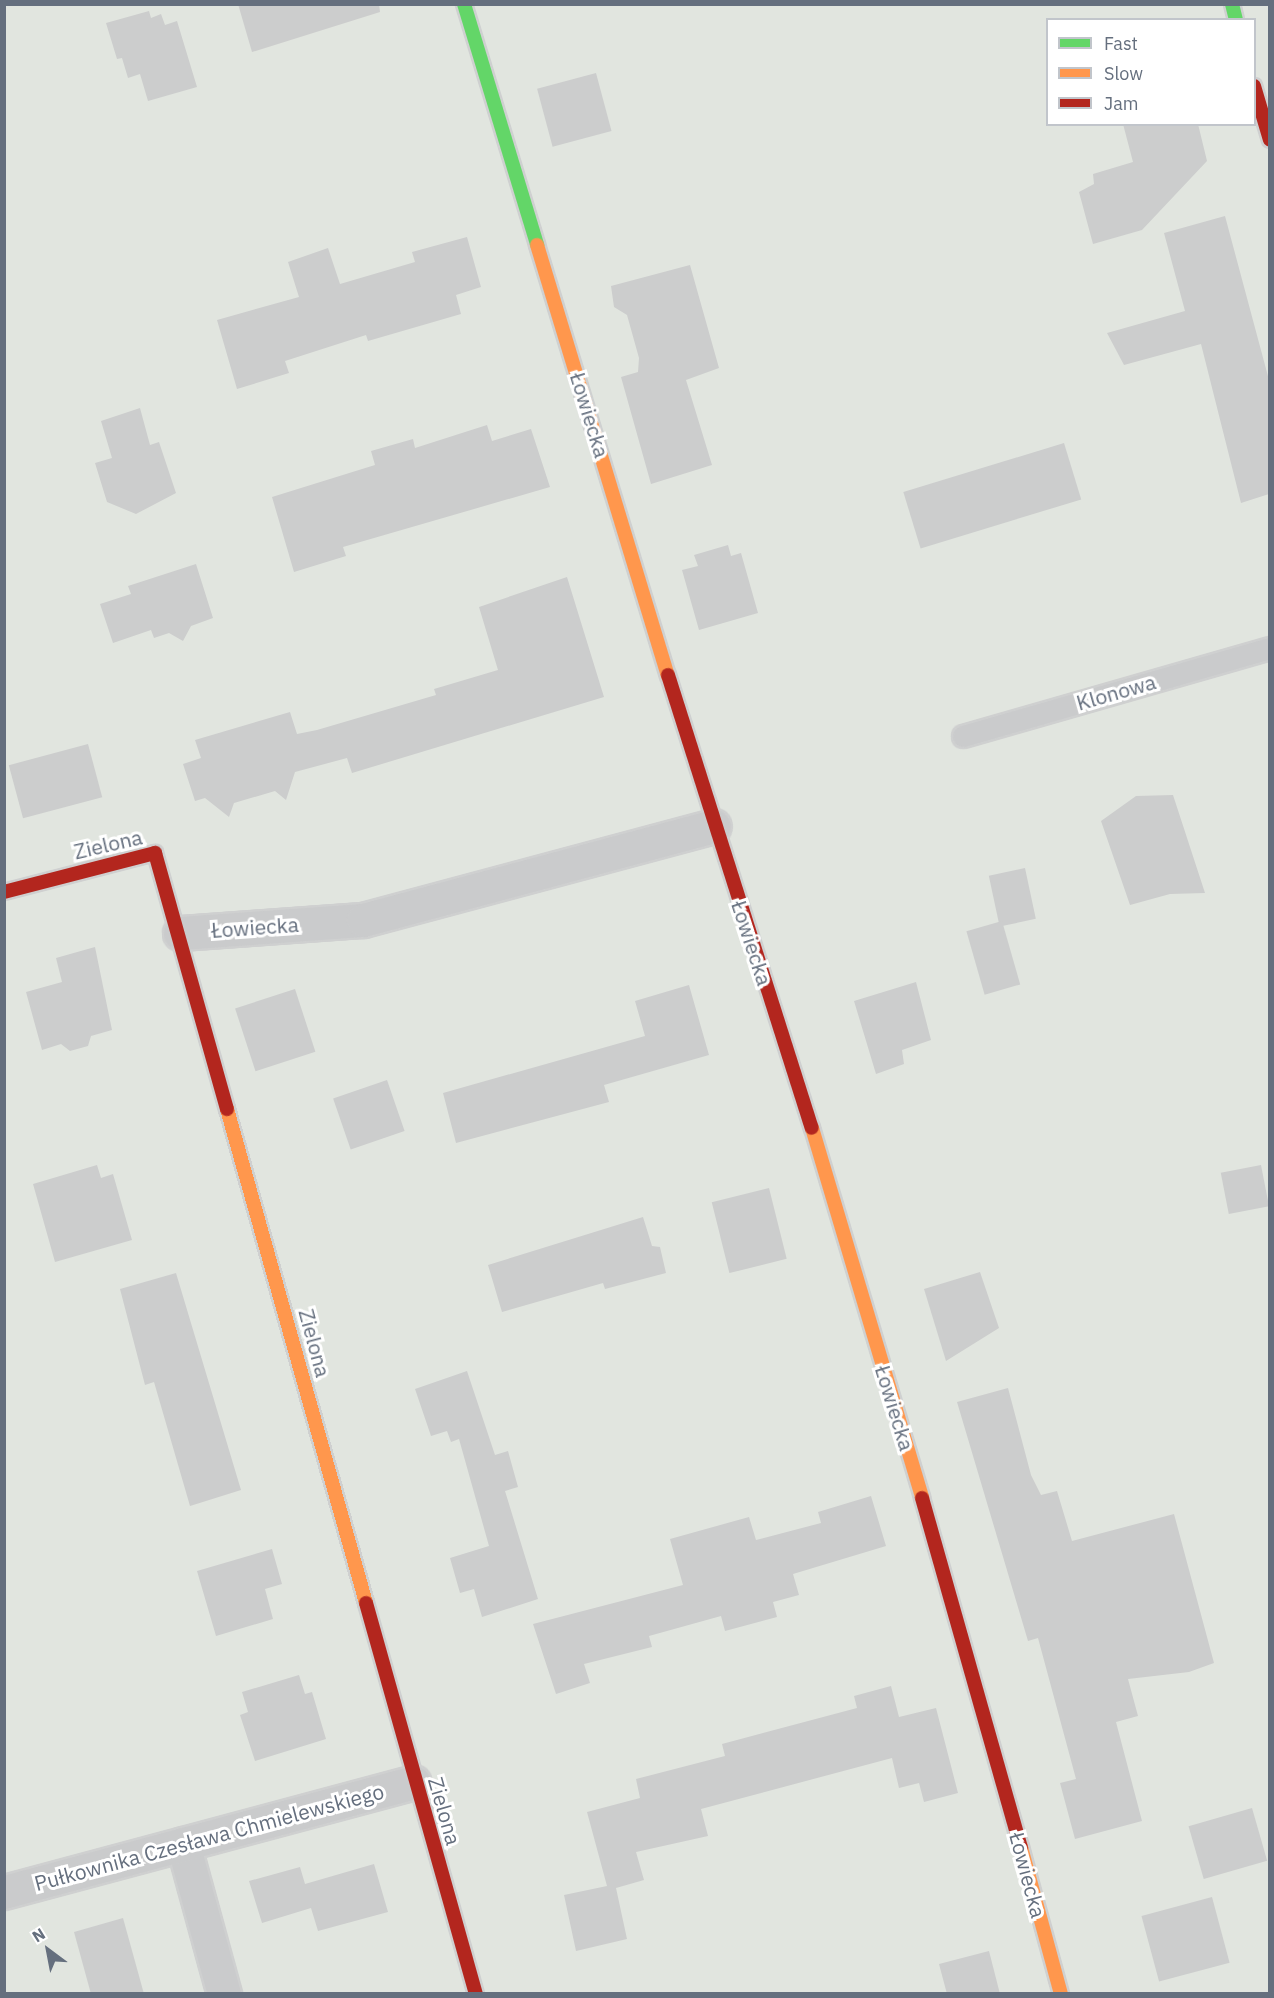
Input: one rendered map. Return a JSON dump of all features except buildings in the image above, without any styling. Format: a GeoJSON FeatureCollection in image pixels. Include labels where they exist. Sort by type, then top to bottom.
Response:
{"type":"FeatureCollection","features":[{"type":"Feature","properties":{"kind":"street","name":"Łowiecka"},"geometry":{"type":"LineString","coordinates":[[464,4],[714,826],[866,1311],[1061,1994]]}},
{"type":"Feature","properties":{"kind":"street"},"geometry":{"type":"LineString","coordinates":[[1256,93],[1269,140]]}},
{"type":"Feature","properties":{"kind":"street","name":"Łowiecka"},"geometry":{"type":"LineString","coordinates":[[180,933],[363,920],[714,826]]}},
{"type":"Feature","properties":{"kind":"street","name":"Zielona"},"geometry":{"type":"LineString","coordinates":[[4,892],[155,853],[180,933],[414,1782],[476,1994]]}},
{"type":"Feature","properties":{"kind":"street","name":"Pułkownika Czesława Chmielewskiego"},"geometry":{"type":"LineString","coordinates":[[4,1892],[414,1782]]}},
{"type":"Feature","properties":{"kind":"street"},"geometry":{"type":"LineString","coordinates":[[183,1844],[224,1994]]}},
{"type":"Feature","properties":{"kind":"lane","name":"Klonowa"},"geometry":{"type":"LineString","coordinates":[[963,736],[1269,648]]}},
{"type":"Feature","properties":{"kind":"shaded area"},"geometry":{"type":"Polygon","coordinates":[[[5,5],[1269,5],[1269,1993],[5,1993],[5,5]]]}},
{"type":"Feature","properties":{"kind":"traffic: fast"},"geometry":{"type":"LineString","coordinates":[[464,4],[537,245]]}},
{"type":"Feature","properties":{"kind":"traffic: fast"},"geometry":{"type":"LineString","coordinates":[[1232,4],[1236,18]]}},
{"type":"Feature","properties":{"kind":"traffic: slow"},"geometry":{"type":"LineString","coordinates":[[537,245],[668,675]]}},
{"type":"Feature","properties":{"kind":"traffic: slow"},"geometry":{"type":"LineString","coordinates":[[227,1109],[366,1603]]}},
{"type":"Feature","properties":{"kind":"traffic: slow"},"geometry":{"type":"LineString","coordinates":[[812,1128],[922,1498]]}},
{"type":"Feature","properties":{"kind":"traffic: slow"},"geometry":{"type":"LineString","coordinates":[[1021,1847],[1061,1994]]}},
{"type":"Feature","properties":{"kind":"traffic: jam"},"geometry":{"type":"LineString","coordinates":[[1256,93],[1270,140]]}},
{"type":"Feature","properties":{"kind":"traffic: jam"},"geometry":{"type":"LineString","coordinates":[[668,675],[812,1128]]}},
{"type":"Feature","properties":{"kind":"traffic: jam"},"geometry":{"type":"LineString","coordinates":[[4,892],[155,853],[227,1109]]}},
{"type":"Feature","properties":{"kind":"traffic: jam"},"geometry":{"type":"LineString","coordinates":[[922,1498],[1021,1847]]}},
{"type":"Feature","properties":{"kind":"traffic: jam"},"geometry":{"type":"LineString","coordinates":[[366,1603],[476,1994]]}}]}
